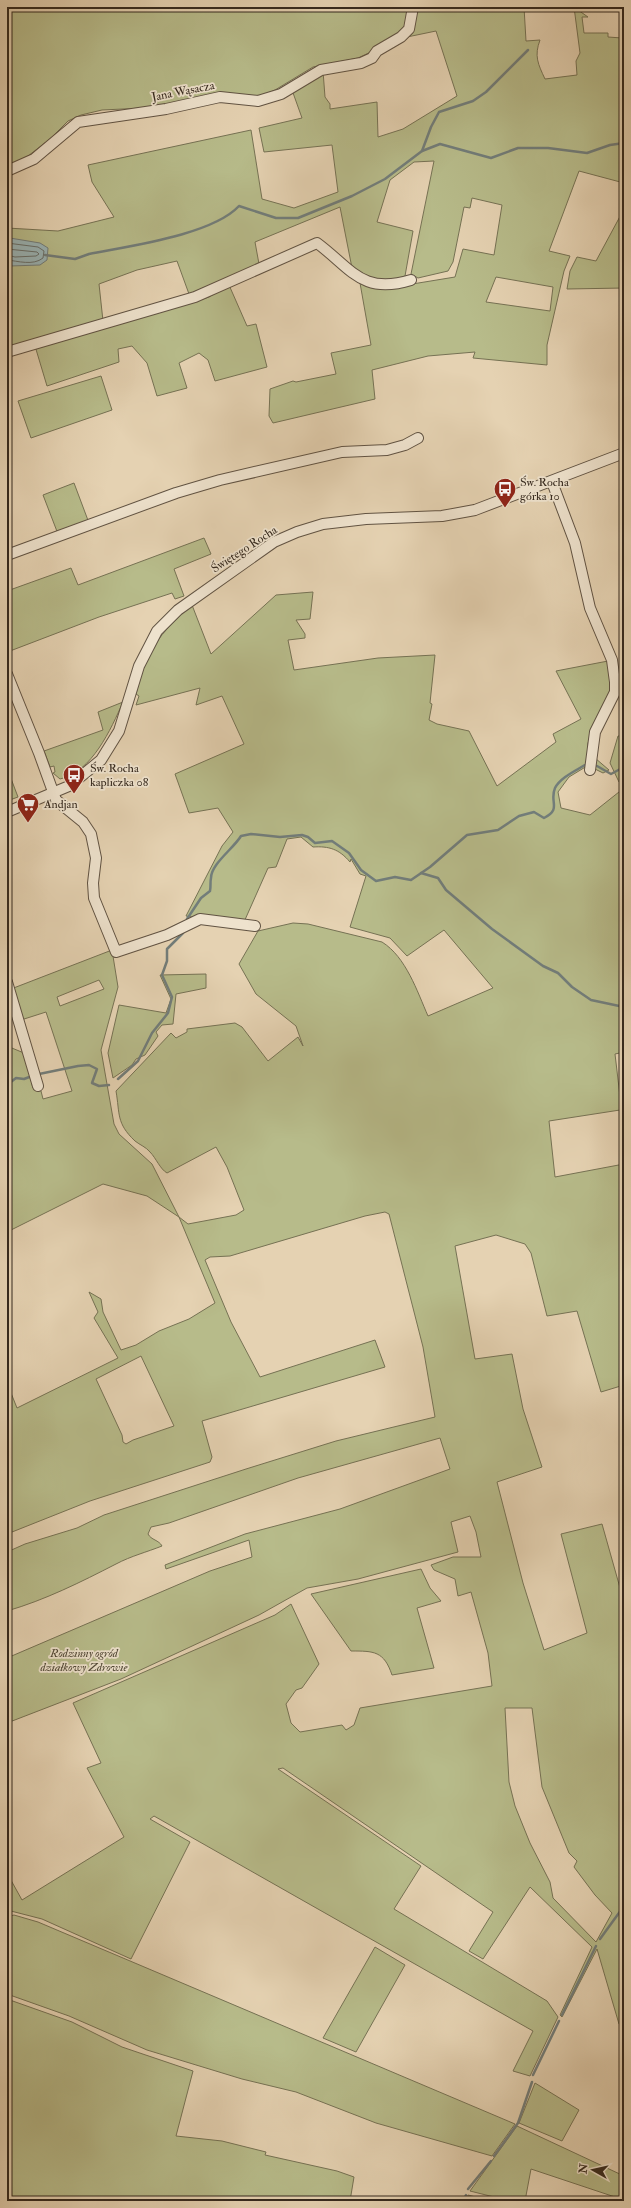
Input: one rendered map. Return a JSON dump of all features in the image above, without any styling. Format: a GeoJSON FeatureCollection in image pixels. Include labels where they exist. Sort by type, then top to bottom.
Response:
{"type":"FeatureCollection","features":[{"type":"Feature","properties":{"kind":"street","name":"Jana Wąsacza"},"geometry":{"type":"LineString","coordinates":[[7,171],[34,159],[78,122],[166,108],[220,97],[258,101],[281,94],[321,70],[361,63],[372,58],[377,51],[401,37],[410,29],[413,7]]}},
{"type":"Feature","properties":{"kind":"street"},"geometry":{"type":"LineString","coordinates":[[7,352],[195,296],[317,243],[363,280],[373,285],[401,283],[411,280]]}},
{"type":"Feature","properties":{"kind":"street"},"geometry":{"type":"LineString","coordinates":[[7,555],[176,493],[220,480],[342,452],[387,450],[405,445],[418,438]]}},
{"type":"Feature","properties":{"kind":"street","name":"Świętego Rocha"},"geometry":{"type":"LineString","coordinates":[[7,812],[53,793],[81,778],[108,751],[124,719],[144,653],[162,626],[178,610],[196,596],[274,542],[297,532],[323,524],[458,514],[492,504],[552,482],[624,453]]}},
{"type":"Feature","properties":{"kind":"street"},"geometry":{"type":"LineString","coordinates":[[552,482],[575,543],[590,608],[610,653],[615,682],[615,692],[593,738],[590,770]]}},
{"type":"Feature","properties":{"kind":"street"},"geometry":{"type":"LineString","coordinates":[[7,674],[56,800],[83,822],[91,834],[96,858],[93,883],[94,898],[116,952],[167,935],[200,919],[255,926]]}},
{"type":"Feature","properties":{"kind":"street"},"geometry":{"type":"LineString","coordinates":[[7,982],[38,1086]]}},
{"type":"Feature","properties":{"kind":"green space"},"geometry":{"type":"Polygon","coordinates":[[[7,7],[433,7],[424,9],[461,7],[462,9],[524,7],[526,41],[540,40],[537,55],[540,69],[545,79],[577,75],[576,61],[580,53],[574,7],[577,7],[578,10],[588,17],[582,17],[584,33],[608,33],[608,37],[622,38],[621,56],[624,56],[624,183],[579,171],[549,251],[570,256],[564,271],[547,345],[547,365],[473,358],[475,352],[428,356],[372,370],[375,399],[273,423],[269,416],[270,389],[293,381],[296,382],[336,374],[331,353],[371,345],[360,283],[382,289],[455,277],[463,249],[494,255],[502,205],[472,198],[470,208],[464,207],[453,262],[448,271],[418,278],[411,274],[434,161],[414,162],[390,180],[377,222],[413,231],[405,276],[402,280],[372,282],[352,268],[340,207],[255,242],[259,264],[189,294],[177,261],[137,270],[99,284],[103,321],[7,348],[7,259],[10,266],[10,238],[7,242],[7,228],[58,231],[114,217],[92,182],[88,165],[251,130],[262,199],[294,208],[338,192],[332,145],[264,152],[259,128],[302,118],[292,90],[323,71],[325,97],[330,104],[330,109],[377,102],[378,137],[403,129],[457,96],[436,31],[407,37],[401,31],[375,50],[358,58],[313,67],[275,90],[258,97],[144,108],[102,110],[81,115],[68,121],[50,139],[28,156],[7,167],[7,7]],[[496,277],[486,302],[550,311],[553,287],[496,277]]]}},
{"type":"Feature","properties":{"kind":"green space"},"geometry":{"type":"Polygon","coordinates":[[[582,7],[624,7],[624,10],[588,11],[582,7]]]}},
{"type":"Feature","properties":{"kind":"green space"},"geometry":{"type":"Polygon","coordinates":[[[624,209],[624,288],[567,289],[570,271],[577,257],[596,261],[624,209]]]}},
{"type":"Feature","properties":{"kind":"green space"},"geometry":{"type":"Polygon","coordinates":[[[229,285],[247,326],[256,324],[267,367],[215,381],[208,360],[199,353],[179,363],[187,388],[157,396],[147,363],[132,346],[118,349],[119,362],[47,386],[35,346],[209,297],[229,285]]]}},
{"type":"Feature","properties":{"kind":"green space"},"geometry":{"type":"Polygon","coordinates":[[[101,376],[112,410],[31,438],[18,401],[101,376]]]}},
{"type":"Feature","properties":{"kind":"green space"},"geometry":{"type":"Polygon","coordinates":[[[74,483],[89,523],[58,534],[43,495],[74,483]]]}},
{"type":"Feature","properties":{"kind":"green space"},"geometry":{"type":"Polygon","coordinates":[[[204,538],[211,554],[174,569],[184,596],[175,599],[172,593],[99,617],[10,651],[7,644],[7,591],[71,568],[78,585],[204,538]]]}},
{"type":"Feature","properties":{"kind":"green space","name":"Rodzinny ogród działkowy Zdrowie"},"geometry":{"type":"Polygon","coordinates":[[[313,592],[310,619],[296,620],[305,634],[305,638],[288,640],[294,670],[378,658],[435,655],[430,703],[432,704],[429,720],[437,724],[469,731],[497,786],[556,742],[553,734],[581,719],[556,671],[608,661],[613,689],[588,743],[587,766],[569,777],[558,792],[561,808],[590,815],[624,788],[624,1052],[615,1054],[621,1105],[624,1105],[624,1138],[620,1110],[549,1121],[555,1177],[624,1164],[624,1385],[601,1392],[577,1311],[547,1316],[531,1253],[525,1244],[496,1235],[455,1246],[475,1359],[512,1354],[523,1409],[542,1467],[497,1482],[523,1583],[544,1650],[587,1633],[561,1534],[602,1524],[624,1602],[624,2022],[619,2024],[597,1949],[562,2017],[560,2015],[592,1947],[530,1887],[483,1959],[469,1951],[493,1912],[283,1768],[278,1769],[421,1866],[394,1909],[547,2001],[558,2017],[530,2076],[513,2071],[533,2031],[154,1816],[150,1819],[190,1842],[131,1959],[42,1919],[7,1910],[7,1873],[22,1900],[124,1837],[87,1768],[101,1763],[73,1703],[275,1615],[291,1604],[319,1664],[302,1688],[296,1690],[286,1704],[291,1723],[300,1732],[342,1725],[346,1730],[354,1725],[360,1708],[492,1686],[488,1653],[471,1592],[458,1596],[455,1579],[434,1570],[431,1565],[453,1557],[481,1557],[476,1532],[470,1516],[451,1522],[458,1552],[358,1579],[307,1588],[259,1615],[121,1679],[7,1723],[7,1658],[210,1571],[252,1557],[249,1540],[166,1569],[165,1565],[245,1534],[340,1509],[450,1469],[440,1438],[298,1478],[169,1523],[151,1527],[148,1534],[162,1546],[133,1556],[49,1596],[7,1611],[7,1552],[25,1544],[77,1528],[104,1515],[246,1469],[336,1441],[435,1417],[423,1347],[389,1214],[385,1212],[365,1216],[230,1256],[210,1257],[205,1260],[231,1322],[260,1377],[375,1340],[385,1367],[202,1421],[212,1457],[210,1462],[90,1501],[7,1534],[7,1383],[17,1408],[118,1358],[94,1318],[98,1312],[89,1292],[101,1299],[103,1312],[121,1350],[136,1345],[159,1331],[189,1319],[215,1303],[179,1217],[188,1224],[236,1215],[244,1210],[227,1167],[216,1147],[167,1173],[162,1169],[152,1154],[145,1147],[135,1141],[125,1129],[120,1118],[116,1091],[171,1033],[176,1038],[187,1032],[187,1029],[235,1023],[242,1027],[268,1061],[298,1037],[303,1046],[296,1026],[256,994],[239,964],[258,931],[293,923],[308,924],[382,942],[398,956],[404,965],[428,1016],[493,988],[444,930],[407,956],[390,938],[350,927],[366,876],[360,874],[351,859],[350,862],[338,851],[324,847],[313,847],[301,837],[287,839],[276,867],[268,868],[244,922],[192,919],[192,917],[186,916],[222,846],[233,832],[218,808],[189,813],[175,774],[244,744],[222,696],[196,705],[200,688],[136,705],[139,696],[136,694],[144,666],[155,644],[162,634],[192,605],[211,654],[276,595],[313,592]],[[141,1356],[96,1379],[122,1435],[123,1442],[126,1444],[133,1440],[174,1426],[141,1356]],[[505,1708],[509,1782],[515,1806],[530,1843],[550,1882],[553,1898],[596,1942],[612,1913],[595,1895],[574,1867],[577,1861],[569,1853],[542,1787],[532,1708],[505,1708]]]}},
{"type":"Feature","properties":{"kind":"green space"},"geometry":{"type":"Polygon","coordinates":[[[617,668],[624,668],[624,695],[618,696],[617,668]]]}},
{"type":"Feature","properties":{"kind":"green space"},"geometry":{"type":"Polygon","coordinates":[[[123,702],[113,724],[91,759],[82,768],[71,775],[60,779],[53,773],[55,772],[54,766],[50,767],[44,751],[103,730],[98,712],[123,702]]]}},
{"type":"Feature","properties":{"kind":"green space"},"geometry":{"type":"Polygon","coordinates":[[[618,736],[624,736],[624,786],[619,782],[610,763],[618,736]]]}},
{"type":"Feature","properties":{"kind":"green space"},"geometry":{"type":"Polygon","coordinates":[[[595,758],[609,770],[603,773],[593,768],[595,758]]]}},
{"type":"Feature","properties":{"kind":"green space"},"geometry":{"type":"Polygon","coordinates":[[[7,768],[18,797],[7,801],[7,768]]]}},
{"type":"Feature","properties":{"kind":"green space"},"geometry":{"type":"Polygon","coordinates":[[[112,950],[118,987],[101,1050],[114,1124],[119,1134],[152,1164],[179,1217],[147,1196],[103,1184],[7,1232],[7,1046],[24,1053],[33,1088],[41,1091],[43,1099],[72,1091],[46,1012],[21,1020],[11,989],[112,950]],[[99,980],[57,997],[60,1006],[104,989],[99,980]]]}},
{"type":"Feature","properties":{"kind":"green space"},"geometry":{"type":"Polygon","coordinates":[[[206,974],[206,988],[176,994],[173,1024],[162,1025],[156,1032],[158,1036],[145,1055],[136,1059],[132,1065],[113,1078],[108,1053],[119,1005],[166,1013],[171,999],[160,975],[206,974]]]}},
{"type":"Feature","properties":{"kind":"green space"},"geometry":{"type":"Polygon","coordinates":[[[421,1569],[430,1588],[441,1601],[417,1608],[434,1668],[392,1675],[385,1661],[377,1654],[366,1651],[351,1651],[311,1594],[421,1569]]]}},
{"type":"Feature","properties":{"kind":"green space"},"geometry":{"type":"Polygon","coordinates":[[[14,1915],[38,1922],[515,2124],[492,2156],[376,2123],[296,2092],[242,2079],[147,2050],[69,2016],[7,1994],[7,1917],[14,1915]]]}},
{"type":"Feature","properties":{"kind":"green space"},"geometry":{"type":"Polygon","coordinates":[[[375,1947],[405,1965],[356,2052],[323,2038],[375,1947]]]}},
{"type":"Feature","properties":{"kind":"green space"},"geometry":{"type":"Polygon","coordinates":[[[7,1999],[72,2022],[122,2047],[193,2071],[176,2136],[222,2141],[266,2152],[265,2155],[337,2171],[354,2177],[350,2201],[7,2201],[7,1999]]]}},
{"type":"Feature","properties":{"kind":"green space"},"geometry":{"type":"Polygon","coordinates":[[[535,2083],[579,2110],[562,2141],[519,2123],[535,2083]]]}},
{"type":"Feature","properties":{"kind":"green space"},"geometry":{"type":"Polygon","coordinates":[[[517,2126],[624,2176],[624,2193],[621,2199],[531,2169],[525,2201],[510,2201],[470,2191],[517,2126]]]}},
{"type":"Feature","properties":{"kind":"green space"},"geometry":{"type":"Polygon","coordinates":[[[468,2195],[491,2201],[466,2201],[468,2195]]]}},
{"type":"Feature","properties":{"kind":"water"},"geometry":{"type":"Polygon","coordinates":[[[10,238],[40,243],[48,248],[47,260],[40,265],[10,266],[7,245],[10,238]]]}},
{"type":"Feature","properties":{"kind":"waterway"},"geometry":{"type":"LineString","coordinates":[[45,255],[75,259],[89,254],[169,238],[210,225],[226,216],[239,206],[276,218],[298,218],[352,196],[385,179],[422,151],[431,127],[439,112],[473,101],[486,92],[528,50]]}},
{"type":"Feature","properties":{"kind":"waterway"},"geometry":{"type":"LineString","coordinates":[[422,151],[440,144],[491,158],[518,148],[548,148],[587,153],[610,145],[624,143]]}},
{"type":"Feature","properties":{"kind":"waterway"},"geometry":{"type":"LineString","coordinates":[[187,919],[201,898],[210,891],[212,873],[215,867],[241,836],[251,834],[280,837],[302,835],[308,837],[315,843],[332,841],[349,853],[361,870],[376,881],[395,877],[411,880],[430,867],[467,835],[498,830],[519,816],[534,812],[544,818],[549,815],[554,808],[553,797],[557,784],[568,775],[585,765]]}},
{"type":"Feature","properties":{"kind":"waterway"},"geometry":{"type":"LineString","coordinates":[[597,766],[611,774],[624,767]]}},
{"type":"Feature","properties":{"kind":"waterway"},"geometry":{"type":"LineString","coordinates":[[421,873],[438,878],[446,890],[492,929],[543,966],[558,973],[572,987],[591,1000],[624,1007]]}},
{"type":"Feature","properties":{"kind":"waterway"},"geometry":{"type":"LineString","coordinates":[[118,1079],[138,1061],[152,1033],[168,1013],[172,997],[162,975],[167,961],[167,949],[183,933]]}},
{"type":"Feature","properties":{"kind":"waterway"},"geometry":{"type":"LineString","coordinates":[[39,1074],[89,1065],[97,1069],[92,1083],[99,1086],[109,1085]]}},
{"type":"Feature","properties":{"kind":"waterway"},"geometry":{"type":"LineString","coordinates":[[7,1085],[16,1078],[24,1079],[32,1076]]}},
{"type":"Feature","properties":{"kind":"waterway"},"geometry":{"type":"LineString","coordinates":[[600,1939],[624,1906]]}},
{"type":"Feature","properties":{"kind":"waterway"},"geometry":{"type":"LineString","coordinates":[[562,2015],[596,1946]]}},
{"type":"Feature","properties":{"kind":"waterway"},"geometry":{"type":"LineString","coordinates":[[533,2075],[559,2021]]}},
{"type":"Feature","properties":{"kind":"waterway"},"geometry":{"type":"LineString","coordinates":[[494,2156],[518,2123],[532,2082]]}},
{"type":"Feature","properties":{"kind":"waterway"},"geometry":{"type":"LineString","coordinates":[[468,2189],[491,2161]]}},
{"type":"Feature","properties":{"kind":"waterway"},"geometry":{"type":"LineString","coordinates":[[463,2201],[466,2195]]}},
{"type":"Feature","properties":{"kind":"place","name":"Św. Rocha górka 10"},"geometry":{"type":"Point","coordinates":[505,508]}},
{"type":"Feature","properties":{"kind":"place","name":"Św. Rocha kapliczka 08"},"geometry":{"type":"Point","coordinates":[74,794]}},
{"type":"Feature","properties":{"kind":"place","name":"Andjan"},"geometry":{"type":"Point","coordinates":[28,824]}}]}
